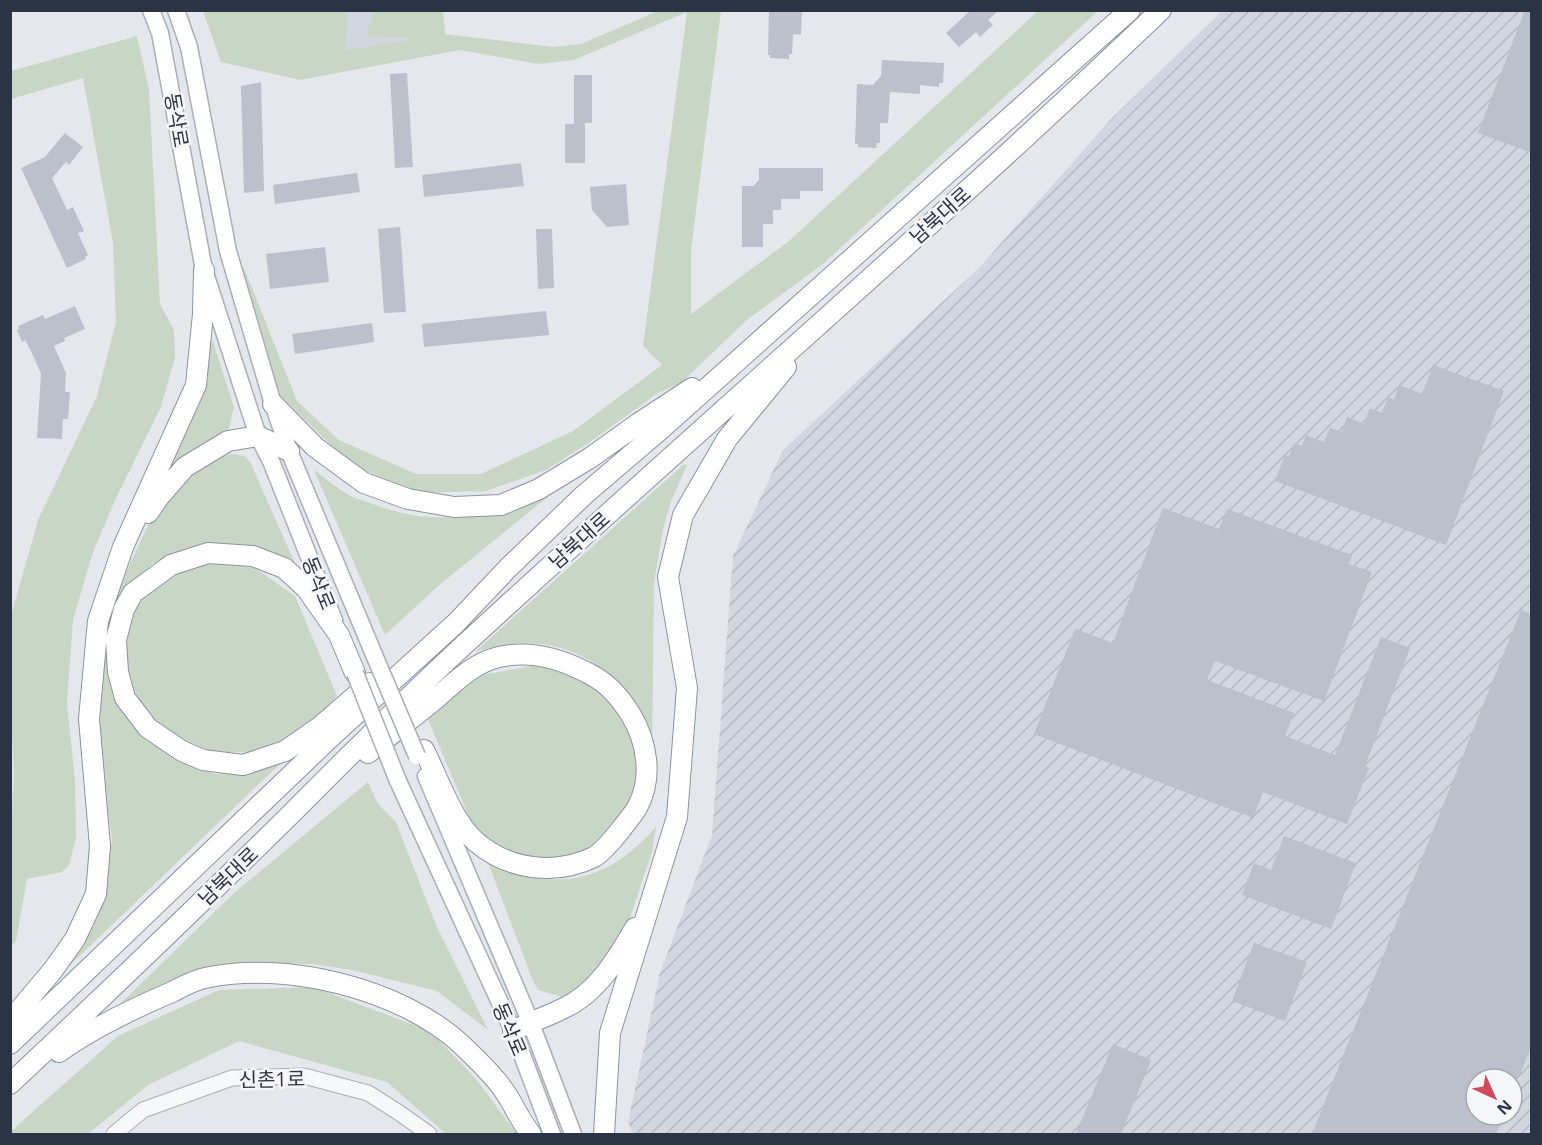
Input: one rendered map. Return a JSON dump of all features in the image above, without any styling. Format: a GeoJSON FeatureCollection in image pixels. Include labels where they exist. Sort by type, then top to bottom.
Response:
{"type":"FeatureCollection","features":[{"type":"Feature","properties":{"kind":"highway","name":"남북대로"},"geometry":{"type":"LineString","coordinates":[[10,1044],[335,733],[456,623],[508,568],[584,495],[1130,10]]}},
{"type":"Feature","properties":{"kind":"highway","name":"남북대로"},"geometry":{"type":"LineString","coordinates":[[10,1085],[123,979],[348,756],[463,646],[822,323],[1095,74],[1161,10]]}},
{"type":"Feature","properties":{"kind":"highway"},"geometry":{"type":"LineString","coordinates":[[10,1021],[53,970],[75,939],[96,894],[100,846],[89,719],[98,621],[123,547],[196,385],[203,314],[204,270]]}},
{"type":"Feature","properties":{"kind":"highway"},"geometry":{"type":"LineString","coordinates":[[604,1134],[610,1033],[678,806],[687,688],[668,577],[682,515],[727,439],[822,323]]}},
{"type":"Feature","properties":{"kind":"highway"},"geometry":{"type":"LineString","coordinates":[[273,404],[315,447],[364,483],[408,499],[454,507],[501,505],[539,489],[590,458],[745,354]]}},
{"type":"Feature","properties":{"kind":"highway"},"geometry":{"type":"LineString","coordinates":[[123,547],[159,497],[185,467],[228,441],[258,436],[289,451]]}},
{"type":"Feature","properties":{"kind":"highway"},"geometry":{"type":"LineString","coordinates":[[356,673],[339,635],[306,588],[284,568],[253,556],[208,553],[171,565],[132,593],[124,609],[116,640],[118,672],[125,698],[148,728],[182,751],[203,760],[243,765],[285,751],[321,726],[508,568]]}},
{"type":"Feature","properties":{"kind":"highway"},"geometry":{"type":"LineString","coordinates":[[291,814],[468,671],[499,657],[538,654],[568,662],[599,678],[619,696],[637,724],[647,756],[646,782],[638,806],[617,835],[596,856],[570,865],[544,868],[526,867],[491,852],[476,841],[462,826],[421,753]]}},
{"type":"Feature","properties":{"kind":"highway"},"geometry":{"type":"LineString","coordinates":[[513,1031],[530,1021],[564,1008],[584,996],[604,976],[651,902]]}},
{"type":"Feature","properties":{"kind":"highway"},"geometry":{"type":"LineString","coordinates":[[10,1085],[80,1038],[133,1008],[204,978],[248,973],[317,977],[372,992],[425,1016],[461,1044],[504,1090],[531,1134]]}},
{"type":"Feature","properties":{"kind":"main road","name":"동삭로"},"geometry":{"type":"LineString","coordinates":[[151,10],[160,33],[204,270],[258,436],[271,461],[398,781],[513,1031],[552,1134]]}},
{"type":"Feature","properties":{"kind":"main road","name":"동삭로"},"geometry":{"type":"LineString","coordinates":[[176,10],[189,47],[228,251],[289,451],[375,657],[421,753],[530,1021],[573,1134]]}},
{"type":"Feature","properties":{"kind":"street","name":"신촌1로"},"geometry":{"type":"LineString","coordinates":[[114,1134],[143,1110],[232,1078],[304,1076],[368,1093],[429,1134]]}},
{"type":"Feature","properties":{"kind":"shaded area"},"geometry":{"type":"Polygon","coordinates":[[[348,11],[413,11],[409,41],[344,50],[348,11]]]}},
{"type":"Feature","properties":{"kind":"shaded area"},"geometry":{"type":"Polygon","coordinates":[[[1222,11],[1531,11],[1531,1134],[633,1134],[628,1122],[660,973],[712,835],[733,556],[783,450],[980,267],[1111,119],[1222,11]]]}},
{"type":"Feature","properties":{"kind":"green space"},"geometry":{"type":"Polygon","coordinates":[[[203,11],[348,11],[345,50],[409,40],[409,38],[366,36],[374,11],[443,11],[445,34],[553,47],[581,44],[658,11],[721,11],[691,250],[691,314],[789,241],[1038,11],[1098,11],[823,264],[748,319],[681,383],[658,393],[590,442],[546,470],[486,491],[416,493],[350,464],[281,396],[274,386],[238,272],[244,268],[297,401],[339,440],[416,474],[481,474],[573,431],[662,365],[643,346],[687,12],[574,60],[538,64],[460,50],[300,80],[221,62],[203,11]]]}},
{"type":"Feature","properties":{"kind":"green space"},"geometry":{"type":"Polygon","coordinates":[[[137,36],[149,90],[160,304],[174,330],[175,357],[161,407],[117,496],[93,552],[73,620],[67,703],[75,781],[76,838],[69,865],[62,872],[27,879],[16,941],[11,946],[10,852],[14,773],[10,695],[11,616],[38,520],[97,396],[116,322],[113,243],[83,78],[11,99],[11,71],[137,36]]]}},
{"type":"Feature","properties":{"kind":"green space"},"geometry":{"type":"Polygon","coordinates":[[[212,339],[234,407],[229,429],[200,445],[168,473],[195,409],[212,339]]]}},
{"type":"Feature","properties":{"kind":"green space"},"geometry":{"type":"Polygon","coordinates":[[[233,454],[245,456],[250,462],[301,577],[267,556],[173,554],[152,564],[128,588],[108,647],[114,698],[145,738],[192,765],[215,774],[248,772],[283,761],[68,967],[86,939],[105,891],[112,838],[102,777],[98,726],[104,635],[122,581],[154,512],[183,479],[213,458],[233,454]]]}},
{"type":"Feature","properties":{"kind":"green space"},"geometry":{"type":"Polygon","coordinates":[[[683,465],[687,465],[671,501],[663,529],[654,583],[652,750],[642,720],[630,696],[601,668],[585,658],[568,650],[532,643],[495,647],[475,652],[683,465]]]}},
{"type":"Feature","properties":{"kind":"green space"},"geometry":{"type":"Polygon","coordinates":[[[314,470],[353,497],[397,512],[421,516],[465,516],[487,512],[555,491],[438,586],[385,635],[314,470]]]}},
{"type":"Feature","properties":{"kind":"green space"},"geometry":{"type":"Polygon","coordinates":[[[203,561],[255,568],[295,596],[337,696],[307,729],[257,751],[227,753],[196,748],[162,731],[135,699],[121,649],[131,614],[145,592],[173,574],[203,561]]]}},
{"type":"Feature","properties":{"kind":"green space"},"geometry":{"type":"Polygon","coordinates":[[[537,665],[559,669],[594,683],[624,714],[636,750],[637,781],[625,815],[591,850],[548,862],[504,851],[482,835],[469,817],[428,719],[474,678],[537,665]]]}},
{"type":"Feature","properties":{"kind":"green space"},"geometry":{"type":"Polygon","coordinates":[[[368,782],[378,804],[396,822],[436,925],[488,1030],[437,991],[352,970],[312,964],[260,963],[202,975],[119,1005],[234,893],[368,782]]]}},
{"type":"Feature","properties":{"kind":"green space"},"geometry":{"type":"Polygon","coordinates":[[[656,827],[652,852],[629,921],[590,982],[566,998],[538,990],[484,852],[524,875],[544,879],[581,877],[613,864],[643,841],[656,827]]]}},
{"type":"Feature","properties":{"kind":"green space"},"geometry":{"type":"Polygon","coordinates":[[[313,987],[430,1031],[476,1079],[517,1134],[446,1134],[387,1082],[239,1041],[148,1085],[88,1134],[11,1134],[10,1132],[118,1036],[219,990],[313,987]]]}},
{"type":"Feature","properties":{"kind":"building"},"geometry":{"type":"Polygon","coordinates":[[[769,10],[802,10],[801,35],[793,34],[792,54],[789,54],[789,59],[770,58],[768,55],[769,10]]]}},
{"type":"Feature","properties":{"kind":"building"},"geometry":{"type":"Polygon","coordinates":[[[971,10],[999,10],[988,20],[993,25],[980,37],[976,32],[959,47],[946,33],[971,10]]]}},
{"type":"Feature","properties":{"kind":"building"},"geometry":{"type":"Polygon","coordinates":[[[1525,10],[1532,10],[1532,153],[1478,133],[1525,10]]]}},
{"type":"Feature","properties":{"kind":"building"},"geometry":{"type":"Polygon","coordinates":[[[882,60],[944,63],[943,83],[939,83],[939,87],[920,85],[920,94],[890,92],[888,123],[880,123],[880,143],[877,143],[876,148],[858,147],[858,144],[855,144],[857,84],[873,85],[881,76],[882,60]]]}},
{"type":"Feature","properties":{"kind":"building"},"geometry":{"type":"Polygon","coordinates":[[[407,73],[413,167],[395,168],[390,74],[407,73]]]}},
{"type":"Feature","properties":{"kind":"building"},"geometry":{"type":"Polygon","coordinates":[[[574,75],[592,75],[592,123],[585,123],[585,163],[565,163],[565,124],[574,124],[574,75]]]}},
{"type":"Feature","properties":{"kind":"building"},"geometry":{"type":"Polygon","coordinates":[[[261,82],[264,191],[244,193],[241,86],[261,82]]]}},
{"type":"Feature","properties":{"kind":"building"},"geometry":{"type":"Polygon","coordinates":[[[65,133],[83,147],[69,165],[66,162],[52,178],[67,210],[73,207],[84,231],[78,233],[88,255],[86,259],[67,268],[21,168],[45,157],[65,133]]]}},
{"type":"Feature","properties":{"kind":"building"},"geometry":{"type":"Polygon","coordinates":[[[521,163],[524,186],[424,197],[422,175],[521,163]]]}},
{"type":"Feature","properties":{"kind":"building"},"geometry":{"type":"Polygon","coordinates":[[[759,168],[823,168],[823,191],[800,191],[800,199],[781,199],[781,210],[773,210],[773,224],[763,224],[763,247],[742,247],[742,186],[753,186],[759,180],[759,168]]]}},
{"type":"Feature","properties":{"kind":"building"},"geometry":{"type":"Polygon","coordinates":[[[357,173],[360,192],[275,204],[273,185],[357,173]]]}},
{"type":"Feature","properties":{"kind":"building"},"geometry":{"type":"Polygon","coordinates":[[[626,184],[629,225],[607,227],[592,210],[590,187],[626,184]]]}},
{"type":"Feature","properties":{"kind":"building"},"geometry":{"type":"Polygon","coordinates":[[[400,227],[406,312],[384,313],[378,229],[400,227]]]}},
{"type":"Feature","properties":{"kind":"building"},"geometry":{"type":"Polygon","coordinates":[[[536,229],[552,229],[554,288],[538,289],[536,229]]]}},
{"type":"Feature","properties":{"kind":"building"},"geometry":{"type":"Polygon","coordinates":[[[325,247],[329,282],[270,289],[266,254],[325,247]]]}},
{"type":"Feature","properties":{"kind":"building"},"geometry":{"type":"Polygon","coordinates":[[[75,306],[85,329],[64,338],[65,341],[54,346],[66,373],[65,392],[70,392],[68,419],[63,419],[62,439],[37,438],[41,374],[25,340],[22,342],[17,330],[18,326],[43,315],[45,319],[75,306]]]}},
{"type":"Feature","properties":{"kind":"building"},"geometry":{"type":"Polygon","coordinates":[[[546,311],[549,335],[424,347],[422,324],[546,311]]]}},
{"type":"Feature","properties":{"kind":"building"},"geometry":{"type":"Polygon","coordinates":[[[372,323],[374,342],[295,354],[292,334],[372,323]]]}},
{"type":"Feature","properties":{"kind":"building"},"geometry":{"type":"Polygon","coordinates":[[[1433,365],[1504,391],[1446,545],[1275,481],[1285,455],[1289,456],[1294,443],[1302,446],[1306,435],[1324,442],[1330,428],[1342,432],[1347,417],[1364,424],[1370,408],[1382,413],[1388,397],[1394,400],[1399,385],[1422,394],[1433,365]]]}},
{"type":"Feature","properties":{"kind":"building"},"geometry":{"type":"Polygon","coordinates":[[[1163,508],[1219,529],[1227,509],[1352,555],[1349,564],[1372,572],[1324,701],[1215,661],[1207,680],[1294,713],[1285,736],[1335,755],[1381,637],[1410,648],[1365,766],[1369,768],[1347,824],[1263,792],[1253,818],[1034,734],[1075,629],[1113,643],[1163,508]]]}},
{"type":"Feature","properties":{"kind":"building"},"geometry":{"type":"Polygon","coordinates":[[[1521,610],[1532,614],[1532,1045],[1523,1067],[1464,1067],[1464,1127],[1499,1127],[1496,1134],[1312,1134],[1521,610]]]}},
{"type":"Feature","properties":{"kind":"building"},"geometry":{"type":"Polygon","coordinates":[[[1284,836],[1356,863],[1331,929],[1242,895],[1254,863],[1271,870],[1284,836]]]}},
{"type":"Feature","properties":{"kind":"building"},"geometry":{"type":"Polygon","coordinates":[[[1254,943],[1307,962],[1285,1021],[1232,1001],[1254,943]]]}},
{"type":"Feature","properties":{"kind":"building"},"geometry":{"type":"Polygon","coordinates":[[[1113,1044],[1151,1060],[1121,1134],[1076,1134],[1113,1044]]]}}]}
